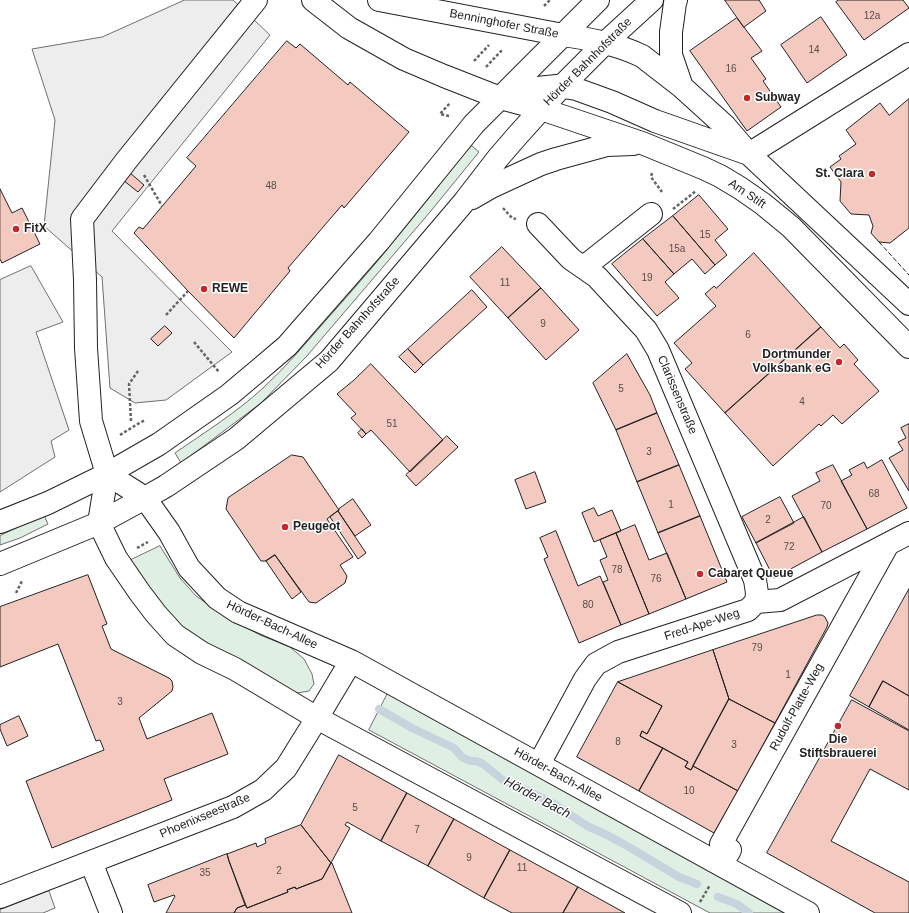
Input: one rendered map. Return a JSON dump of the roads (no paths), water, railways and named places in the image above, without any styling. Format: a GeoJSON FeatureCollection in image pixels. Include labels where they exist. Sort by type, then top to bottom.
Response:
{"type":"FeatureCollection","features":[{"type":"Feature","properties":{"kind":"main road"},"geometry":{"type":"LineString","coordinates":[[256,0],[132,153],[82,219],[86,348],[91,422],[107,474],[99,523],[116,558],[156,614],[175,635],[202,653],[236,670],[317,718],[689,910]]}},
{"type":"Feature","properties":{"kind":"main road"},"geometry":{"type":"LineString","coordinates":[[314,0],[350,28],[404,59],[467,86],[500,98],[537,88],[562,86],[576,89],[612,102],[655,121],[749,154]]}},
{"type":"Feature","properties":{"kind":"main road","name":"Benninghofer Straße"},"geometry":{"type":"LineString","coordinates":[[380,0],[606,42]]}},
{"type":"Feature","properties":{"kind":"main road"},"geometry":{"type":"LineString","coordinates":[[0,522],[48,503],[107,474],[159,444],[229,395],[287,346],[379,241],[474,124],[598,0]]}},
{"type":"Feature","properties":{"kind":"main road","name":"Hörder Bahnhofstraße"},"geometry":{"type":"LineString","coordinates":[[0,564],[99,523],[166,486],[236,439],[329,361],[464,202],[498,158],[541,109],[606,42],[652,0]]}},
{"type":"Feature","properties":{"kind":"main road"},"geometry":{"type":"LineString","coordinates":[[676,0],[671,32],[671,55],[682,87]]}},
{"type":"Feature","properties":{"kind":"main road"},"geometry":{"type":"LineString","coordinates":[[606,42],[642,56],[682,87],[725,126],[749,154],[909,304]]}},
{"type":"Feature","properties":{"kind":"main road"},"geometry":{"type":"LineString","coordinates":[[749,154],[909,54]]}},
{"type":"Feature","properties":{"kind":"main road","name":"Hörder Bahnhofstraße"},"geometry":{"type":"LineString","coordinates":[[500,98],[541,109]]}},
{"type":"Feature","properties":{"kind":"main road","name":"Am Stift"},"geometry":{"type":"LineString","coordinates":[[541,109],[661,150],[714,173],[740,188],[763,204],[791,227],[909,347]]}},
{"type":"Feature","properties":{"kind":"main road"},"geometry":{"type":"LineString","coordinates":[[464,202],[497,184],[541,164],[556,159],[607,145],[642,143]]}},
{"type":"Feature","properties":{"kind":"main road"},"geometry":{"type":"LineString","coordinates":[[584,268],[650,214]]}},
{"type":"Feature","properties":{"kind":"main road","name":"Clarissenstraße"},"geometry":{"type":"LineString","coordinates":[[538,224],[571,259],[597,277],[646,330],[658,350],[755,580],[758,593],[756,602]]}},
{"type":"Feature","properties":{"kind":"main road"},"geometry":{"type":"LineString","coordinates":[[881,318],[909,337]]}},
{"type":"Feature","properties":{"kind":"main road","name":"Hörder-Bach-Allee"},"geometry":{"type":"LineString","coordinates":[[107,474],[145,498],[169,532],[189,568],[217,598],[238,612],[351,661],[539,764],[716,874],[808,913]]}},
{"type":"Feature","properties":{"kind":"main road","name":"Fred-Ape-Weg"},"geometry":{"type":"LineString","coordinates":[[539,764],[585,679],[596,664],[618,652],[748,610],[756,602],[780,600],[909,534]]}},
{"type":"Feature","properties":{"kind":"main road","name":"Rudolf-Platte-Weg"},"geometry":{"type":"LineString","coordinates":[[716,874],[730,850],[721,844],[887,546]]}},
{"type":"Feature","properties":{"kind":"main road","name":"Phoenixseestraße"},"geometry":{"type":"LineString","coordinates":[[0,897],[233,807],[263,790],[286,768],[351,661]]}},
{"type":"Feature","properties":{"kind":"main road"},"geometry":{"type":"LineString","coordinates":[[91,862],[111,913]]}},
{"type":"Feature","properties":{"kind":"waterway","name":"Hörder Bach"},"geometry":{"type":"LineString","coordinates":[[379,709],[412,728],[454,748],[462,757],[470,761],[476,761],[483,764],[504,781],[553,803],[587,826],[629,847],[679,877],[697,884]]}},
{"type":"Feature","properties":{"kind":"waterway","name":"Hörder Bach"},"geometry":{"type":"LineString","coordinates":[[718,897],[737,904],[749,913]]}},
{"type":"Feature","properties":{"kind":"place","name":"Subway"},"geometry":{"type":"Point","coordinates":[747,98]}},
{"type":"Feature","properties":{"kind":"place","name":"St. Clara"},"geometry":{"type":"Point","coordinates":[872,174]}},
{"type":"Feature","properties":{"kind":"place","name":"FitX"},"geometry":{"type":"Point","coordinates":[16,229]}},
{"type":"Feature","properties":{"kind":"place","name":"REWE"},"geometry":{"type":"Point","coordinates":[204,289]}},
{"type":"Feature","properties":{"kind":"place","name":"Dortmunder Volksbank eG"},"geometry":{"type":"Point","coordinates":[839,362]}},
{"type":"Feature","properties":{"kind":"place","name":"Peugeot"},"geometry":{"type":"Point","coordinates":[285,527]}},
{"type":"Feature","properties":{"kind":"place","name":"Cabaret Queue"},"geometry":{"type":"Point","coordinates":[700,574]}},
{"type":"Feature","properties":{"kind":"place","name":"Die Stiftsbrauerei"},"geometry":{"type":"Point","coordinates":[838,726]}}]}
